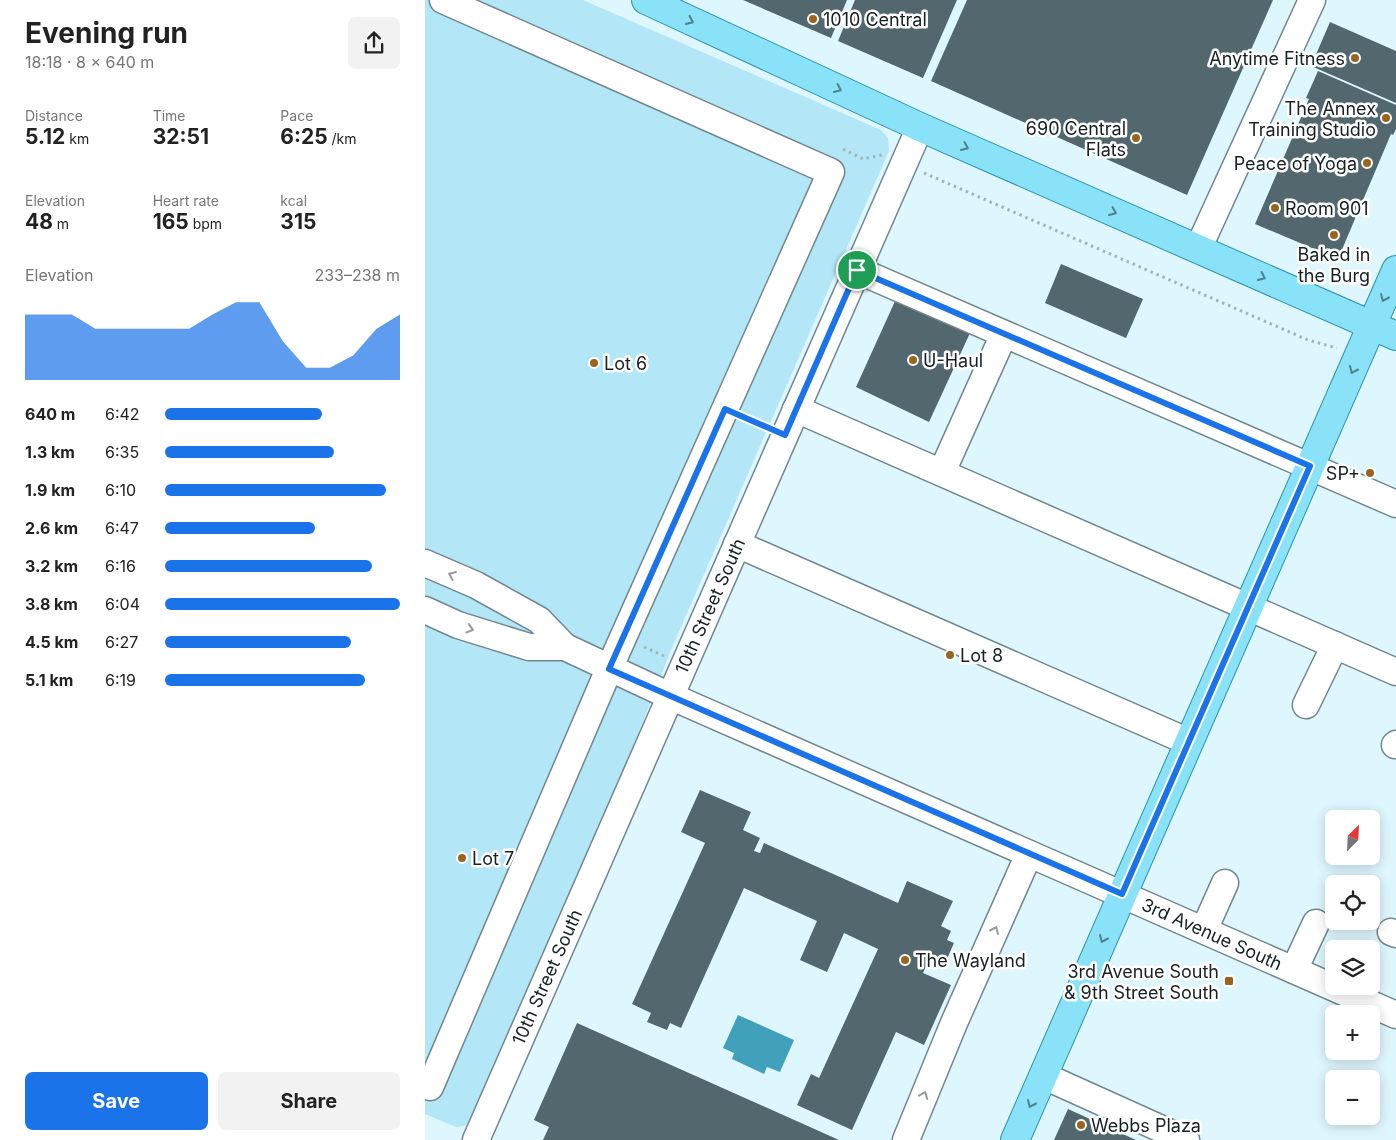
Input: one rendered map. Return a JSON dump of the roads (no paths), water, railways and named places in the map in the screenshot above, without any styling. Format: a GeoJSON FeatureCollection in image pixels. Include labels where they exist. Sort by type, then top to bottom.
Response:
{"type":"FeatureCollection","features":[{"type":"Feature","properties":{"kind":"main road"},"geometry":{"type":"LineString","coordinates":[[646,0],[920,127],[1384,330]]}},
{"type":"Feature","properties":{"kind":"main road"},"geometry":{"type":"LineString","coordinates":[[1015,1140],[1310,466],[1384,330],[1396,270]]}},
{"type":"Feature","properties":{"kind":"street"},"geometry":{"type":"LineString","coordinates":[[425,1085],[430,1087],[609,669],[831,172],[443,0]]}},
{"type":"Feature","properties":{"kind":"street"},"geometry":{"type":"LineString","coordinates":[[1198,249],[1312,0]]}},
{"type":"Feature","properties":{"kind":"street","name":"10th Street South"},"geometry":{"type":"LineString","coordinates":[[476,1140],[920,127]]}},
{"type":"Feature","properties":{"kind":"street"},"geometry":{"type":"LineString","coordinates":[[857,270],[1396,504]]}},
{"type":"Feature","properties":{"kind":"street"},"geometry":{"type":"LineString","coordinates":[[942,472],[1004,334]]}},
{"type":"Feature","properties":{"kind":"street"},"geometry":{"type":"LineString","coordinates":[[797,409],[1396,672]]}},
{"type":"Feature","properties":{"kind":"street"},"geometry":{"type":"LineString","coordinates":[[737,544],[1189,742]]}},
{"type":"Feature","properties":{"kind":"street"},"geometry":{"type":"LineString","coordinates":[[425,563],[476,585],[539,620],[565,646]]}},
{"type":"Feature","properties":{"kind":"street"},"geometry":{"type":"LineString","coordinates":[[425,610],[458,625],[529,648],[565,646]]}},
{"type":"Feature","properties":{"kind":"street"},"geometry":{"type":"LineString","coordinates":[[1306,705],[1335,645]]}},
{"type":"Feature","properties":{"kind":"street","name":"3rd Avenue South"},"geometry":{"type":"LineString","coordinates":[[565,646],[609,669],[1396,1016]]}},
{"type":"Feature","properties":{"kind":"street"},"geometry":{"type":"LineString","coordinates":[[906,1140],[954,1023],[1029,854]]}},
{"type":"Feature","properties":{"kind":"street"},"geometry":{"type":"LineString","coordinates":[[1204,930],[1225,883]]}},
{"type":"Feature","properties":{"kind":"street"},"geometry":{"type":"LineString","coordinates":[[1293,970],[1315,923]]}},
{"type":"Feature","properties":{"kind":"street"},"geometry":{"type":"LineString","coordinates":[[1044,1076],[1187,1140]]}},
{"type":"Feature","properties":{"kind":"place","name":"1010 Central"},"geometry":{"type":"Point","coordinates":[813,19]}},
{"type":"Feature","properties":{"kind":"place","name":"Anytime Fitness"},"geometry":{"type":"Point","coordinates":[1355,58]}},
{"type":"Feature","properties":{"kind":"place","name":"The Annex Training Studio"},"geometry":{"type":"Point","coordinates":[1386,118]}},
{"type":"Feature","properties":{"kind":"place","name":"690 Central Flats"},"geometry":{"type":"Point","coordinates":[1136,138]}},
{"type":"Feature","properties":{"kind":"place","name":"Peace of Yoga"},"geometry":{"type":"Point","coordinates":[1367,163]}},
{"type":"Feature","properties":{"kind":"place","name":"Room 901"},"geometry":{"type":"Point","coordinates":[1275,208]}},
{"type":"Feature","properties":{"kind":"place","name":"Baked in the Burg"},"geometry":{"type":"Point","coordinates":[1334,235]}},
{"type":"Feature","properties":{"kind":"place","name":"U-Haul"},"geometry":{"type":"Point","coordinates":[913,360]}},
{"type":"Feature","properties":{"kind":"place","name":"Lot 6"},"geometry":{"type":"Point","coordinates":[594,363]}},
{"type":"Feature","properties":{"kind":"place","name":"SP+"},"geometry":{"type":"Point","coordinates":[1370,473]}},
{"type":"Feature","properties":{"kind":"place","name":"Lot 8"},"geometry":{"type":"Point","coordinates":[950,655]}},
{"type":"Feature","properties":{"kind":"place","name":"Lot 7"},"geometry":{"type":"Point","coordinates":[462,858]}},
{"type":"Feature","properties":{"kind":"place","name":"The Wayland"},"geometry":{"type":"Point","coordinates":[905,960]}},
{"type":"Feature","properties":{"kind":"place","name":"3rd Avenue South & 9th Street South"},"geometry":{"type":"Point","coordinates":[1229,981]}},
{"type":"Feature","properties":{"kind":"place","name":"Webbs Plaza"},"geometry":{"type":"Point","coordinates":[1081,1125]}}]}
